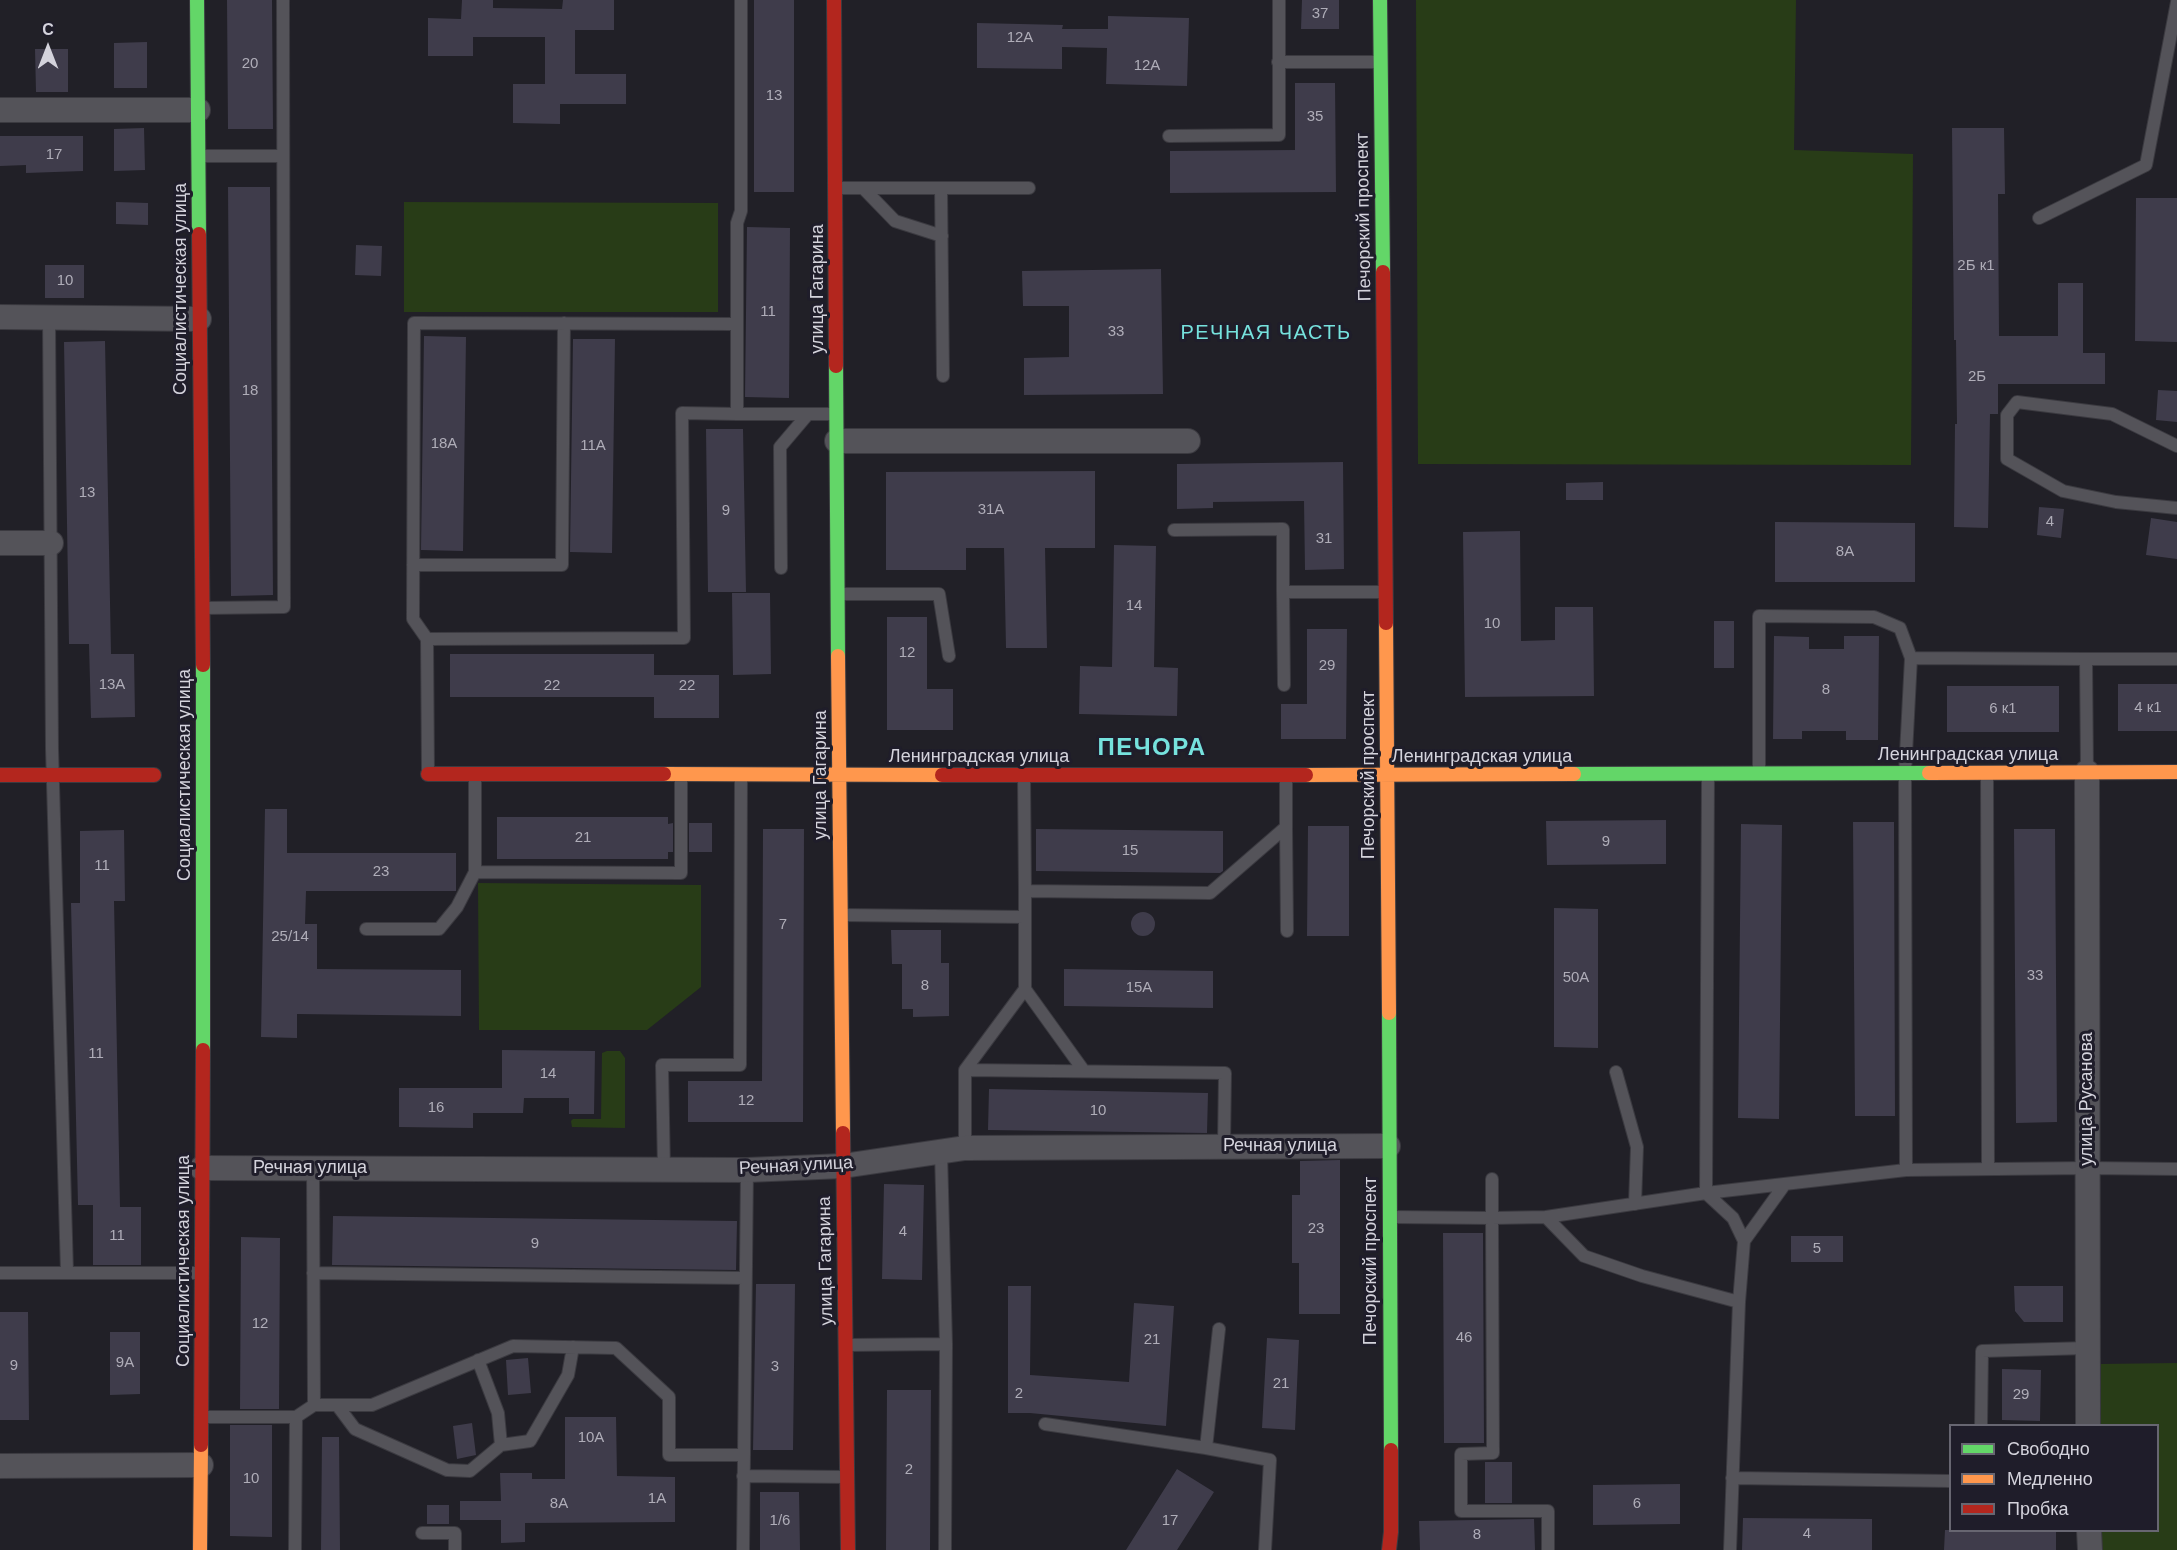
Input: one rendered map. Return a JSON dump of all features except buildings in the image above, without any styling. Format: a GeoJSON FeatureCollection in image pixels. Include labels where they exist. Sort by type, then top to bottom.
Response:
{"type":"FeatureCollection","features":[{"type":"Feature","properties":{"kind":"main road","name":"Социалистическая улица"},"geometry":{"type":"LineString","coordinates":[[197,0],[203,608],[200,1550]]}},
{"type":"Feature","properties":{"kind":"main road","name":"улица Гагарина"},"geometry":{"type":"LineString","coordinates":[[834,0],[840,915],[848,1550]]}},
{"type":"Feature","properties":{"kind":"main road","name":"Печорский проспект"},"geometry":{"type":"LineString","coordinates":[[1380,0],[1388,775],[1391,1532],[1389,1550]]}},
{"type":"Feature","properties":{"kind":"main road","name":"Ленинградская улица"},"geometry":{"type":"LineString","coordinates":[[428,774],[1388,775],[2177,772]]}},
{"type":"Feature","properties":{"kind":"main road"},"geometry":{"type":"LineString","coordinates":[[0,775],[154,775]]}},
{"type":"Feature","properties":{"kind":"street"},"geometry":{"type":"LineString","coordinates":[[0,110],[198,110]]}},
{"type":"Feature","properties":{"kind":"street"},"geometry":{"type":"LineString","coordinates":[[0,317],[199,319]]}},
{"type":"Feature","properties":{"kind":"street"},"geometry":{"type":"LineString","coordinates":[[837,441],[1188,441]]}},
{"type":"Feature","properties":{"kind":"street"},"geometry":{"type":"LineString","coordinates":[[0,543],[51,543]]}},
{"type":"Feature","properties":{"kind":"street","name":"улица Русанова"},"geometry":{"type":"LineString","coordinates":[[2087,772],[2088,1424]]}},
{"type":"Feature","properties":{"kind":"street","name":"Речная улица"},"geometry":{"type":"LineString","coordinates":[[202,1168],[747,1170],[843,1166],[965,1148],[1388,1146]]}},
{"type":"Feature","properties":{"kind":"street"},"geometry":{"type":"LineString","coordinates":[[0,1466],[201,1465]]}},
{"type":"Feature","properties":{"kind":"street"},"geometry":{"type":"LineString","coordinates":[[2089,1532],[2090,1550]]}},
{"type":"Feature","properties":{"kind":"lane"},"geometry":{"type":"LineString","coordinates":[[203,608],[284,607],[283,0]]}},
{"type":"Feature","properties":{"kind":"lane"},"geometry":{"type":"LineString","coordinates":[[737,414],[737,222],[741,211],[741,0]]}},
{"type":"Feature","properties":{"kind":"lane"},"geometry":{"type":"LineString","coordinates":[[1169,136],[1279,135],[1279,0]]}},
{"type":"Feature","properties":{"kind":"lane"},"geometry":{"type":"LineString","coordinates":[[2039,218],[2146,165],[2177,2]]}},
{"type":"Feature","properties":{"kind":"lane"},"geometry":{"type":"LineString","coordinates":[[1278,62],[1381,62]]}},
{"type":"Feature","properties":{"kind":"lane"},"geometry":{"type":"LineString","coordinates":[[198,156],[283,156]]}},
{"type":"Feature","properties":{"kind":"lane"},"geometry":{"type":"LineString","coordinates":[[835,188],[1029,188]]}},
{"type":"Feature","properties":{"kind":"lane"},"geometry":{"type":"LineString","coordinates":[[863,188],[896,221],[942,236]]}},
{"type":"Feature","properties":{"kind":"lane"},"geometry":{"type":"LineString","coordinates":[[941,188],[943,376]]}},
{"type":"Feature","properties":{"kind":"lane"},"geometry":{"type":"LineString","coordinates":[[49,318],[53,775],[68,1272]]}},
{"type":"Feature","properties":{"kind":"lane"},"geometry":{"type":"LineString","coordinates":[[428,774],[427,639],[413,620],[414,322],[737,324]]}},
{"type":"Feature","properties":{"kind":"lane"},"geometry":{"type":"LineString","coordinates":[[413,565],[562,565],[564,323]]}},
{"type":"Feature","properties":{"kind":"lane"},"geometry":{"type":"LineString","coordinates":[[2177,446],[2112,414],[2017,402],[2007,415],[2007,459],[2063,491],[2116,502],[2177,508]]}},
{"type":"Feature","properties":{"kind":"lane"},"geometry":{"type":"LineString","coordinates":[[427,639],[684,638],[682,413],[837,414]]}},
{"type":"Feature","properties":{"kind":"lane"},"geometry":{"type":"LineString","coordinates":[[781,568],[780,447],[808,414]]}},
{"type":"Feature","properties":{"kind":"lane"},"geometry":{"type":"LineString","coordinates":[[1174,530],[1283,529],[1284,686]]}},
{"type":"Feature","properties":{"kind":"lane"},"geometry":{"type":"LineString","coordinates":[[1283,592],[1386,592]]}},
{"type":"Feature","properties":{"kind":"lane"},"geometry":{"type":"LineString","coordinates":[[838,594],[939,594],[949,656]]}},
{"type":"Feature","properties":{"kind":"lane"},"geometry":{"type":"LineString","coordinates":[[1759,774],[1759,616],[1874,617],[1900,628],[1911,658],[1905,773],[1906,1170]]}},
{"type":"Feature","properties":{"kind":"lane"},"geometry":{"type":"LineString","coordinates":[[1911,658],[2177,659]]}},
{"type":"Feature","properties":{"kind":"lane"},"geometry":{"type":"LineString","coordinates":[[2086,659],[2087,772]]}},
{"type":"Feature","properties":{"kind":"lane"},"geometry":{"type":"LineString","coordinates":[[366,929],[439,929],[457,907],[475,872],[475,773]]}},
{"type":"Feature","properties":{"kind":"lane"},"geometry":{"type":"LineString","coordinates":[[1987,773],[1988,1169]]}},
{"type":"Feature","properties":{"kind":"lane"},"geometry":{"type":"LineString","coordinates":[[475,872],[681,873],[681,774]]}},
{"type":"Feature","properties":{"kind":"lane"},"geometry":{"type":"LineString","coordinates":[[664,1170],[662,1065],[740,1065],[741,774]]}},
{"type":"Feature","properties":{"kind":"lane"},"geometry":{"type":"LineString","coordinates":[[1708,774],[1706,1193],[1733,1218],[1744,1242],[1739,1302],[1730,1550]]}},
{"type":"Feature","properties":{"kind":"lane"},"geometry":{"type":"LineString","coordinates":[[1024,775],[1025,989],[1084,1071]]}},
{"type":"Feature","properties":{"kind":"lane"},"geometry":{"type":"LineString","coordinates":[[1286,775],[1287,931]]}},
{"type":"Feature","properties":{"kind":"lane"},"geometry":{"type":"LineString","coordinates":[[1025,891],[1210,893],[1286,827]]}},
{"type":"Feature","properties":{"kind":"lane"},"geometry":{"type":"LineString","coordinates":[[840,915],[1024,917]]}},
{"type":"Feature","properties":{"kind":"lane"},"geometry":{"type":"LineString","coordinates":[[965,1148],[965,1070],[1025,989]]}},
{"type":"Feature","properties":{"kind":"lane"},"geometry":{"type":"LineString","coordinates":[[965,1070],[1225,1073],[1224,1146]]}},
{"type":"Feature","properties":{"kind":"lane"},"geometry":{"type":"LineString","coordinates":[[1616,1072],[1637,1147],[1635,1204]]}},
{"type":"Feature","properties":{"kind":"lane"},"geometry":{"type":"LineString","coordinates":[[940,1152],[946,1344],[945,1550]]}},
{"type":"Feature","properties":{"kind":"lane"},"geometry":{"type":"LineString","coordinates":[[313,1168],[314,1405]]}},
{"type":"Feature","properties":{"kind":"lane"},"geometry":{"type":"LineString","coordinates":[[1388,1217],[1546,1217],[1706,1193],[1906,1170],[2177,1169]]}},
{"type":"Feature","properties":{"kind":"lane"},"geometry":{"type":"LineString","coordinates":[[743,1550],[747,1170]]}},
{"type":"Feature","properties":{"kind":"lane"},"geometry":{"type":"LineString","coordinates":[[1492,1179],[1493,1453],[1461,1454],[1461,1511],[1548,1511],[1548,1550]]}},
{"type":"Feature","properties":{"kind":"lane"},"geometry":{"type":"LineString","coordinates":[[1744,1242],[1785,1184]]}},
{"type":"Feature","properties":{"kind":"lane"},"geometry":{"type":"LineString","coordinates":[[1546,1217],[1584,1256],[1642,1276],[1739,1302]]}},
{"type":"Feature","properties":{"kind":"lane"},"geometry":{"type":"LineString","coordinates":[[0,1273],[201,1273]]}},
{"type":"Feature","properties":{"kind":"lane"},"geometry":{"type":"LineString","coordinates":[[313,1273],[745,1278]]}},
{"type":"Feature","properties":{"kind":"lane"},"geometry":{"type":"LineString","coordinates":[[1206,1448],[1219,1329]]}},
{"type":"Feature","properties":{"kind":"lane"},"geometry":{"type":"LineString","coordinates":[[845,1345],[946,1344]]}},
{"type":"Feature","properties":{"kind":"lane"},"geometry":{"type":"LineString","coordinates":[[201,1417],[296,1417],[314,1405],[372,1405],[513,1346],[616,1348],[669,1397],[669,1455],[743,1455]]}},
{"type":"Feature","properties":{"kind":"lane"},"geometry":{"type":"LineString","coordinates":[[337,1405],[355,1429],[447,1470],[470,1471],[501,1445],[530,1440],[568,1375],[573,1347]]}},
{"type":"Feature","properties":{"kind":"lane"},"geometry":{"type":"LineString","coordinates":[[1981,1424],[1982,1351],[2087,1348]]}},
{"type":"Feature","properties":{"kind":"lane"},"geometry":{"type":"LineString","coordinates":[[478,1360],[498,1413],[501,1445]]}},
{"type":"Feature","properties":{"kind":"lane"},"geometry":{"type":"LineString","coordinates":[[295,1550],[296,1417]]}},
{"type":"Feature","properties":{"kind":"lane"},"geometry":{"type":"LineString","coordinates":[[1045,1424],[1270,1460],[1265,1550]]}},
{"type":"Feature","properties":{"kind":"lane"},"geometry":{"type":"LineString","coordinates":[[743,1476],[847,1477]]}},
{"type":"Feature","properties":{"kind":"lane"},"geometry":{"type":"LineString","coordinates":[[1732,1478],[1949,1481]]}},
{"type":"Feature","properties":{"kind":"lane"},"geometry":{"type":"LineString","coordinates":[[422,1533],[455,1533],[455,1550]]}},
{"type":"Feature","properties":{"kind":"green space"},"geometry":{"type":"Polygon","coordinates":[[[1416,0],[1796,0],[1794,150],[1913,154],[1911,465],[1418,464],[1416,0]]]}},
{"type":"Feature","properties":{"kind":"green space"},"geometry":{"type":"Polygon","coordinates":[[[404,202],[718,203],[718,312],[404,312],[404,202]]]}},
{"type":"Feature","properties":{"kind":"green space"},"geometry":{"type":"Polygon","coordinates":[[[478,883],[701,885],[701,987],[647,1030],[479,1030],[478,883]]]}},
{"type":"Feature","properties":{"kind":"green space"},"geometry":{"type":"Polygon","coordinates":[[[620,1051],[625,1058],[625,1128],[572,1127],[573,1119],[601,1119],[602,1053],[620,1051]]]}},
{"type":"Feature","properties":{"kind":"green space"},"geometry":{"type":"Polygon","coordinates":[[[2177,1363],[2177,1550],[2102,1550],[2101,1532],[2159,1532],[2159,1424],[2101,1424],[2101,1364],[2177,1363]]]}},
{"type":"Feature","properties":{"kind":"traffic: fast"},"geometry":{"type":"LineString","coordinates":[[197,0],[199,234]]}},
{"type":"Feature","properties":{"kind":"traffic: fast"},"geometry":{"type":"LineString","coordinates":[[1380,0],[1383,272]]}},
{"type":"Feature","properties":{"kind":"traffic: fast"},"geometry":{"type":"LineString","coordinates":[[836,366],[838,656]]}},
{"type":"Feature","properties":{"kind":"traffic: fast"},"geometry":{"type":"LineString","coordinates":[[203,665],[203,1050]]}},
{"type":"Feature","properties":{"kind":"traffic: fast"},"geometry":{"type":"LineString","coordinates":[[1574,774],[1929,773]]}},
{"type":"Feature","properties":{"kind":"traffic: fast"},"geometry":{"type":"LineString","coordinates":[[1389,1013],[1391,1450]]}},
{"type":"Feature","properties":{"kind":"traffic: slow"},"geometry":{"type":"LineString","coordinates":[[1386,623],[1389,1013]]}},
{"type":"Feature","properties":{"kind":"traffic: slow"},"geometry":{"type":"LineString","coordinates":[[838,656],[843,1133]]}},
{"type":"Feature","properties":{"kind":"traffic: slow"},"geometry":{"type":"LineString","coordinates":[[1929,773],[2177,772]]}},
{"type":"Feature","properties":{"kind":"traffic: slow"},"geometry":{"type":"LineString","coordinates":[[664,774],[942,775]]}},
{"type":"Feature","properties":{"kind":"traffic: slow"},"geometry":{"type":"LineString","coordinates":[[1306,775],[1574,774]]}},
{"type":"Feature","properties":{"kind":"traffic: slow"},"geometry":{"type":"LineString","coordinates":[[200,1550],[201,1445]]}},
{"type":"Feature","properties":{"kind":"traffic: jam"},"geometry":{"type":"LineString","coordinates":[[834,0],[836,366]]}},
{"type":"Feature","properties":{"kind":"traffic: jam"},"geometry":{"type":"LineString","coordinates":[[199,234],[203,665]]}},
{"type":"Feature","properties":{"kind":"traffic: jam"},"geometry":{"type":"LineString","coordinates":[[1383,272],[1386,623]]}},
{"type":"Feature","properties":{"kind":"traffic: jam"},"geometry":{"type":"LineString","coordinates":[[428,774],[664,774]]}},
{"type":"Feature","properties":{"kind":"traffic: jam"},"geometry":{"type":"LineString","coordinates":[[0,775],[154,775]]}},
{"type":"Feature","properties":{"kind":"traffic: jam"},"geometry":{"type":"LineString","coordinates":[[942,775],[1306,775]]}},
{"type":"Feature","properties":{"kind":"traffic: jam"},"geometry":{"type":"LineString","coordinates":[[201,1445],[203,1050]]}},
{"type":"Feature","properties":{"kind":"traffic: jam"},"geometry":{"type":"LineString","coordinates":[[843,1133],[848,1550]]}},
{"type":"Feature","properties":{"kind":"traffic: jam"},"geometry":{"type":"LineString","coordinates":[[1389,1550],[1391,1450]]}},
{"type":"Feature","properties":{"kind":"district","name":"РЕЧНАЯ ЧАСТЬ"},"geometry":{"type":"Point","coordinates":[1266,333]}},
{"type":"Feature","properties":{"kind":"district","name":"ПЕЧОРА"},"geometry":{"type":"Point","coordinates":[1152,748]}}]}
